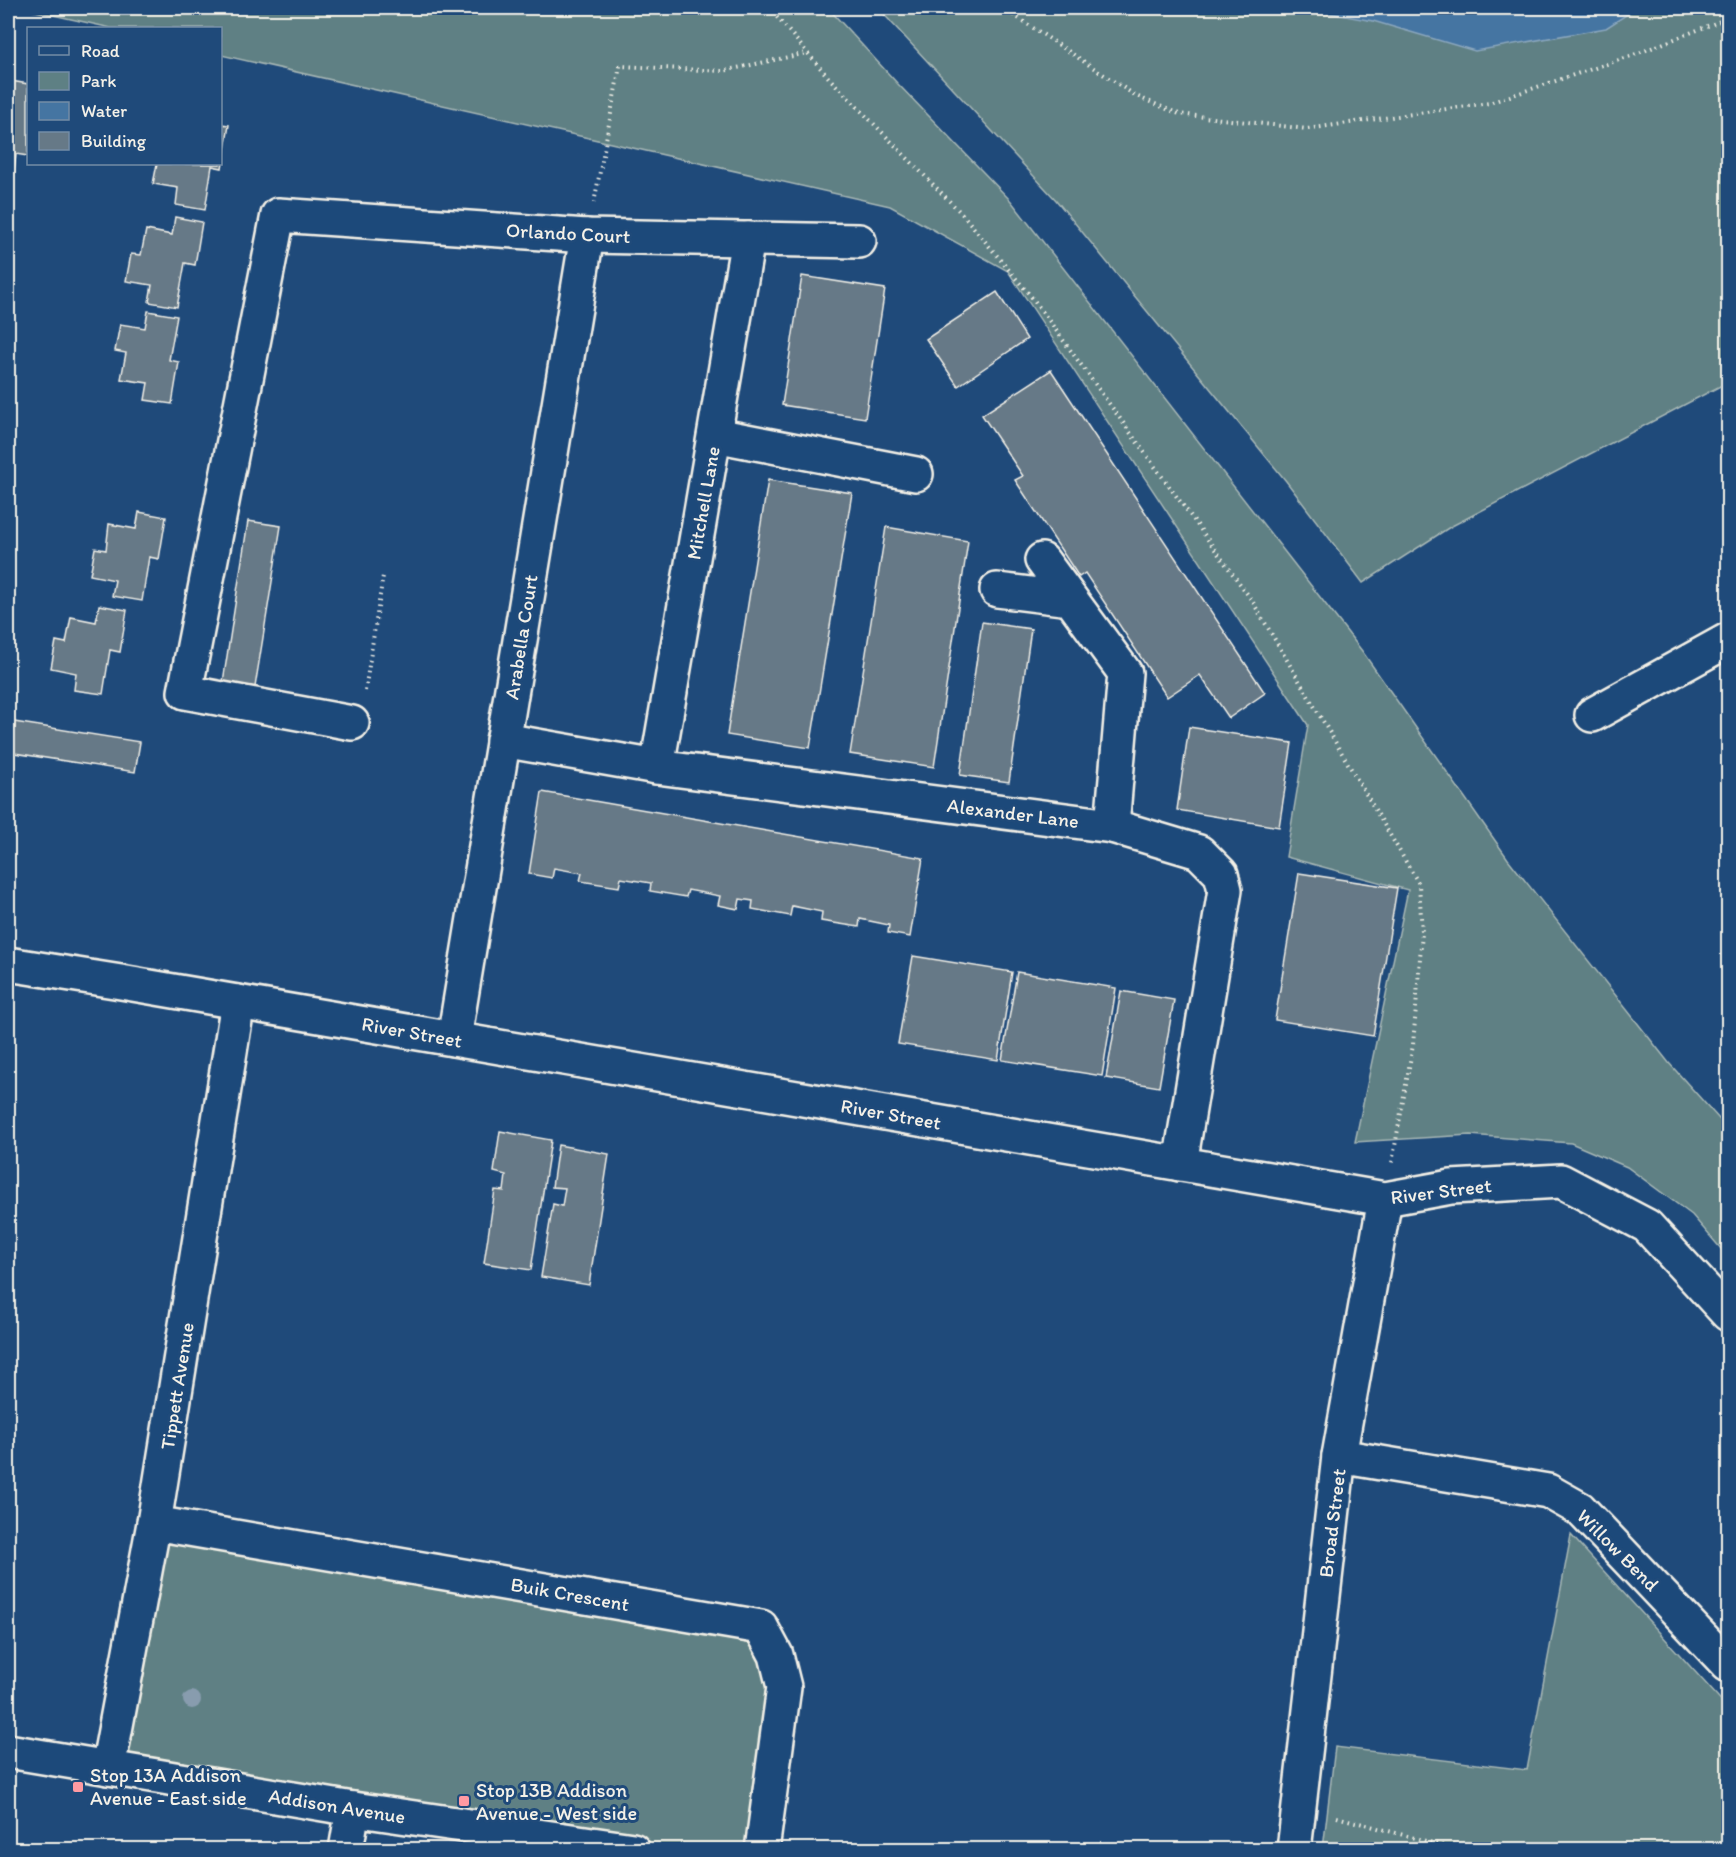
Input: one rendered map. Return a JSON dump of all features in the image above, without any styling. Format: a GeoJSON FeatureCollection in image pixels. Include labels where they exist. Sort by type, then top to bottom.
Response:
{"type":"FeatureCollection","features":[{"type":"Feature","properties":{"kind":"street","name":"Orlando Court"},"geometry":{"type":"LineString","coordinates":[[358,709],[185,692],[278,215],[587,236],[859,241]]}},
{"type":"Feature","properties":{"kind":"street","name":"Arabella Court"},"geometry":{"type":"LineString","coordinates":[[454,1039],[587,236]]}},
{"type":"Feature","properties":{"kind":"street","name":"Mitchell Lane"},"geometry":{"type":"LineString","coordinates":[[657,767],[748,239]]}},
{"type":"Feature","properties":{"kind":"street"},"geometry":{"type":"LineString","coordinates":[[715,435],[916,474]]}},
{"type":"Feature","properties":{"kind":"street"},"geometry":{"type":"LineString","coordinates":[[1042,560],[1125,673],[1112,826]]}},
{"type":"Feature","properties":{"kind":"street"},"geometry":{"type":"LineString","coordinates":[[997,590],[1071,599]]}},
{"type":"Feature","properties":{"kind":"street"},"geometry":{"type":"LineString","coordinates":[[1592,716],[1728,640]]}},
{"type":"Feature","properties":{"kind":"street","name":"Alexander Lane"},"geometry":{"type":"LineString","coordinates":[[503,740],[657,767],[1112,826],[1199,852],[1221,874],[1225,890],[1180,1164]]}},
{"type":"Feature","properties":{"kind":"street","name":"River Street"},"geometry":{"type":"LineString","coordinates":[[8,964],[1385,1199],[1450,1187],[1561,1181],[1647,1226],[1728,1314]]}},
{"type":"Feature","properties":{"kind":"street","name":"Tippett Avenue"},"geometry":{"type":"LineString","coordinates":[[108,1768],[154,1523],[238,1002]]}},
{"type":"Feature","properties":{"kind":"street","name":"Broad Street"},"geometry":{"type":"LineString","coordinates":[[1294,1850],[1340,1456],[1385,1199]]}},
{"type":"Feature","properties":{"kind":"street","name":"Willow Bend"},"geometry":{"type":"LineString","coordinates":[[1340,1456],[1548,1491],[1580,1509],[1728,1665]]}},
{"type":"Feature","properties":{"kind":"street","name":"Buik Crescent"},"geometry":{"type":"LineString","coordinates":[[154,1523],[760,1627],[776,1655],[784,1687],[762,1850]]}},
{"type":"Feature","properties":{"kind":"street","name":"Addison Avenue"},"geometry":{"type":"LineString","coordinates":[[8,1751],[353,1809],[633,1850]]}},
{"type":"Feature","properties":{"kind":"street"},"geometry":{"type":"LineString","coordinates":[[346,1850],[353,1809]]}},
{"type":"Feature","properties":{"kind":"path"},"geometry":{"type":"LineString","coordinates":[[769,8],[829,78],[964,216],[1034,300],[1251,599],[1419,884],[1422,933],[1413,1045],[1385,1199]]}},
{"type":"Feature","properties":{"kind":"path"},"geometry":{"type":"LineString","coordinates":[[1003,8],[1136,96],[1179,114],[1307,129],[1489,103],[1631,56],[1728,18]]}},
{"type":"Feature","properties":{"kind":"path"},"geometry":{"type":"LineString","coordinates":[[587,236],[620,66],[723,71],[807,53]]}},
{"type":"Feature","properties":{"kind":"path"},"geometry":{"type":"LineString","coordinates":[[358,709],[383,576]]}},
{"type":"Feature","properties":{"kind":"path"},"geometry":{"type":"LineString","coordinates":[[1337,1817],[1459,1850]]}},
{"type":"Feature","properties":{"kind":"green space"},"geometry":{"type":"Polygon","coordinates":[[[22,8],[828,8],[1011,201],[1362,651],[1508,859],[1669,1063],[1728,1129],[1728,1257],[1692,1215],[1627,1167],[1571,1143],[1470,1135],[1355,1142],[1408,890],[1286,857],[1308,725],[1008,271],[890,206],[222,55],[222,27],[107,27],[22,8]]]}},
{"type":"Feature","properties":{"kind":"green space"},"geometry":{"type":"Polygon","coordinates":[[[878,8],[1728,8],[1728,382],[1450,527],[1363,583],[1286,481],[1056,200],[878,8]]]}},
{"type":"Feature","properties":{"kind":"green space"},"geometry":{"type":"Polygon","coordinates":[[[154,1523],[761,1627],[776,1655],[762,1849],[633,1849],[108,1768],[154,1523]]]}},
{"type":"Feature","properties":{"kind":"green space"},"geometry":{"type":"Polygon","coordinates":[[[1571,1535],[1728,1708],[1728,1849],[1323,1849],[1335,1747],[1527,1770],[1571,1535]]]}},
{"type":"Feature","properties":{"kind":"water"},"geometry":{"type":"Polygon","coordinates":[[[1301,8],[1637,8],[1606,28],[1475,51],[1373,21],[1301,8]]]}},
{"type":"Feature","properties":{"kind":"building"},"geometry":{"type":"Polygon","coordinates":[[[11,81],[27,84],[27,156],[16,154],[14,171],[8,170],[8,101],[11,81]]]}},
{"type":"Feature","properties":{"kind":"building"},"geometry":{"type":"Polygon","coordinates":[[[222,124],[229,125],[222,168],[212,166],[205,210],[176,205],[178,188],[153,184],[157,165],[222,165],[222,124]]]}},
{"type":"Feature","properties":{"kind":"building"},"geometry":{"type":"Polygon","coordinates":[[[175,217],[202,222],[195,265],[185,263],[177,307],[149,302],[152,285],[126,281],[131,254],[141,255],[146,230],[172,235],[175,217]]]}},
{"type":"Feature","properties":{"kind":"building"},"geometry":{"type":"Polygon","coordinates":[[[802,276],[885,289],[865,418],[782,405],[802,276]]]}},
{"type":"Feature","properties":{"kind":"building"},"geometry":{"type":"Polygon","coordinates":[[[997,292],[1027,339],[958,386],[926,339],[997,292]]]}},
{"type":"Feature","properties":{"kind":"building"},"geometry":{"type":"Polygon","coordinates":[[[148,311],[177,316],[169,360],[179,362],[172,404],[145,400],[148,383],[121,379],[126,353],[115,351],[120,324],[145,328],[148,311]]]}},
{"type":"Feature","properties":{"kind":"building"},"geometry":{"type":"Polygon","coordinates":[[[1051,370],[1265,693],[1229,718],[1200,675],[1167,697],[1085,573],[1079,577],[1015,480],[1023,476],[982,415],[1051,370]]]}},
{"type":"Feature","properties":{"kind":"building"},"geometry":{"type":"Polygon","coordinates":[[[768,480],[852,493],[810,748],[727,735],[768,480]]]}},
{"type":"Feature","properties":{"kind":"building"},"geometry":{"type":"Polygon","coordinates":[[[139,512],[166,517],[159,559],[149,557],[142,601],[112,596],[115,580],[90,575],[95,548],[106,550],[109,524],[136,529],[139,512]]]}},
{"type":"Feature","properties":{"kind":"building"},"geometry":{"type":"Polygon","coordinates":[[[248,521],[281,526],[255,687],[223,682],[248,521]]]}},
{"type":"Feature","properties":{"kind":"building"},"geometry":{"type":"Polygon","coordinates":[[[886,527],[968,541],[934,767],[850,754],[886,527]]]}},
{"type":"Feature","properties":{"kind":"building"},"geometry":{"type":"Polygon","coordinates":[[[99,605],[127,610],[120,652],[110,650],[103,694],[74,690],[76,673],[51,668],[56,641],[66,643],[71,617],[96,622],[99,605]]]}},
{"type":"Feature","properties":{"kind":"building"},"geometry":{"type":"Polygon","coordinates":[[[982,622],[1031,629],[1009,782],[960,775],[982,622]]]}},
{"type":"Feature","properties":{"kind":"building"},"geometry":{"type":"Polygon","coordinates":[[[8,721],[140,742],[135,772],[8,752],[8,721]]]}},
{"type":"Feature","properties":{"kind":"building"},"geometry":{"type":"Polygon","coordinates":[[[1189,727],[1292,743],[1279,827],[1177,810],[1189,727]]]}},
{"type":"Feature","properties":{"kind":"building"},"geometry":{"type":"Polygon","coordinates":[[[542,792],[923,858],[910,937],[888,933],[889,925],[860,919],[859,927],[821,921],[822,912],[792,906],[790,916],[752,909],[753,901],[740,899],[738,909],[718,905],[720,896],[688,890],[686,897],[650,891],[651,883],[621,878],[619,887],[580,881],[582,873],[554,868],[552,878],[529,874],[542,792]]]}},
{"type":"Feature","properties":{"kind":"building"},"geometry":{"type":"Polygon","coordinates":[[[1299,873],[1397,888],[1373,1036],[1275,1020],[1299,873]]]}},
{"type":"Feature","properties":{"kind":"building"},"geometry":{"type":"Polygon","coordinates":[[[913,956],[1012,972],[998,1060],[898,1044],[913,956]]]}},
{"type":"Feature","properties":{"kind":"building"},"geometry":{"type":"Polygon","coordinates":[[[1017,972],[1116,988],[1102,1076],[1002,1060],[1017,972]]]}},
{"type":"Feature","properties":{"kind":"building"},"geometry":{"type":"Polygon","coordinates":[[[1121,991],[1174,1000],[1159,1087],[1106,1078],[1121,991]]]}},
{"type":"Feature","properties":{"kind":"building"},"geometry":{"type":"Polygon","coordinates":[[[500,1131],[551,1140],[531,1270],[484,1263],[495,1190],[504,1191],[506,1175],[494,1172],[500,1131]]]}},
{"type":"Feature","properties":{"kind":"building"},"geometry":{"type":"Polygon","coordinates":[[[558,1145],[609,1154],[589,1285],[541,1277],[553,1204],[562,1206],[565,1188],[552,1187],[558,1145]]]}},
{"type":"Feature","properties":{"kind":"place","name":"Stop 13A Addison Avenue - East side"},"geometry":{"type":"Point","coordinates":[78,1787]}},
{"type":"Feature","properties":{"kind":"place","name":"Stop 13B Addison Avenue - West side"},"geometry":{"type":"Point","coordinates":[464,1801]}}]}
